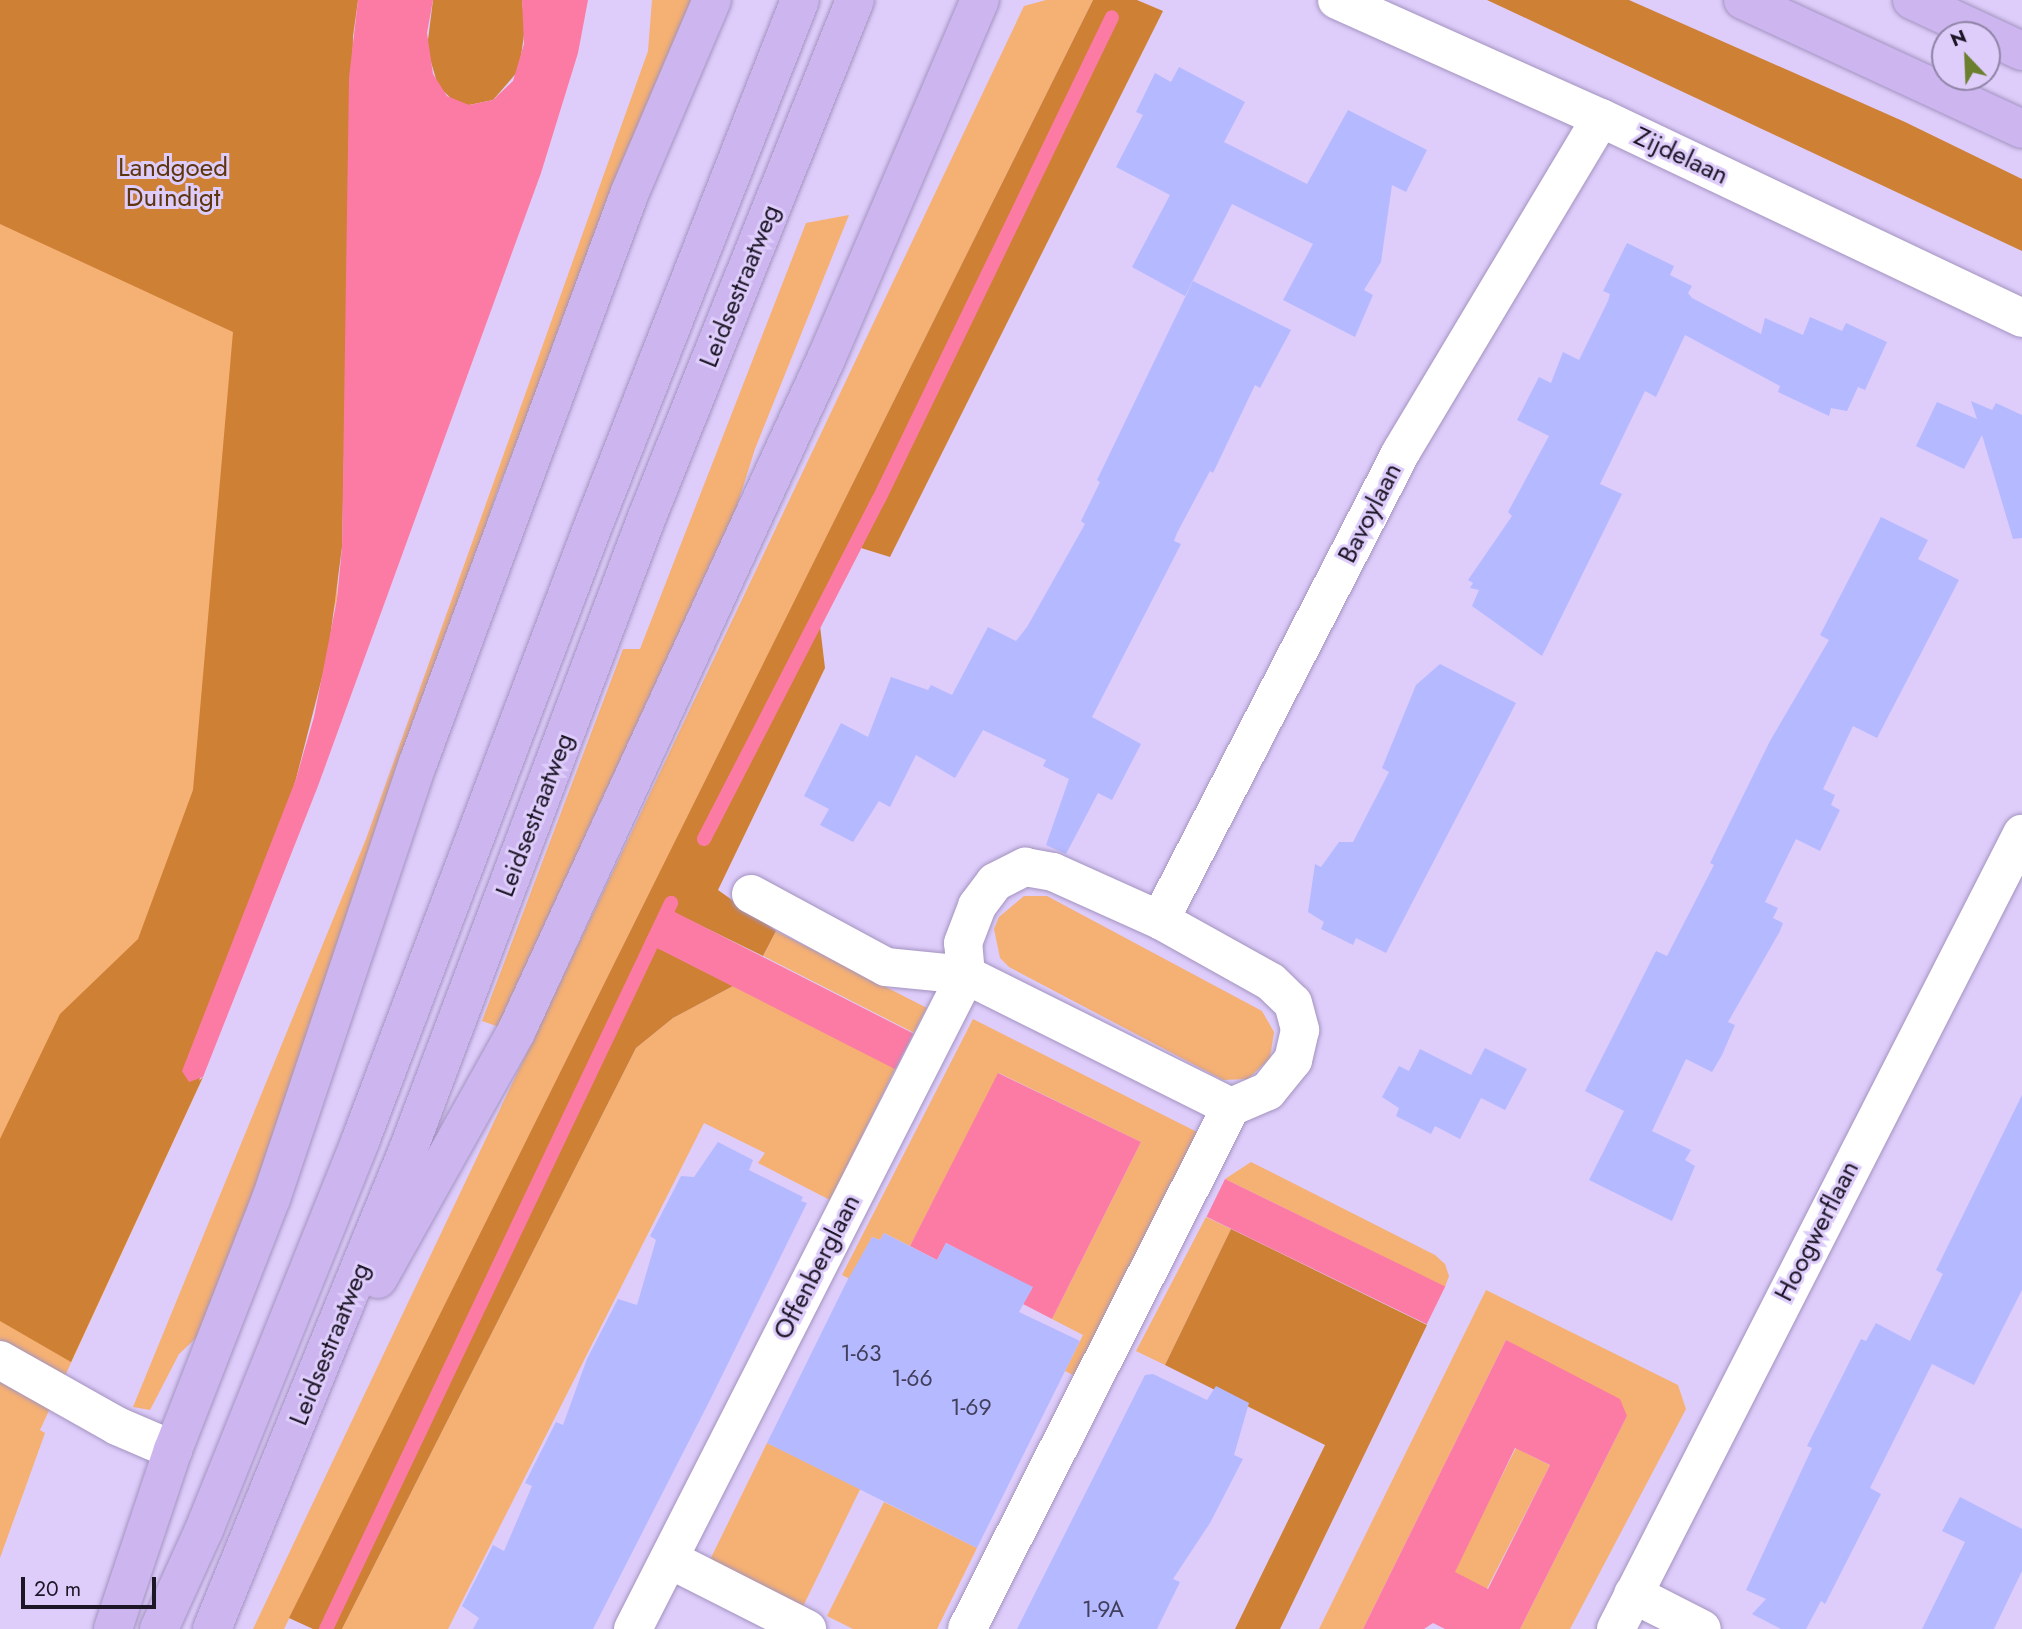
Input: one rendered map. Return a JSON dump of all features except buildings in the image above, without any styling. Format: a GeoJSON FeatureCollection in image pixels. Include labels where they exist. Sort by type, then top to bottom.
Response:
{"type":"FeatureCollection","features":[{"type":"Feature","properties":{"kind":"main road"},"geometry":{"type":"LineString","coordinates":[[113,1629],[173,1450],[271,1199],[418,763],[630,192],[712,0]]}},
{"type":"Feature","properties":{"kind":"main road","name":"Leidsestraatweg"},"geometry":{"type":"LineString","coordinates":[[159,1629],[204,1530],[356,1152],[558,620],[800,0]]}},
{"type":"Feature","properties":{"kind":"main road","name":"Leidsestraatweg"},"geometry":{"type":"LineString","coordinates":[[212,1629],[303,1413],[603,639],[855,0]]}},
{"type":"Feature","properties":{"kind":"main road"},"geometry":{"type":"LineString","coordinates":[[303,1413],[516,1032],[788,443],[979,0]]}},
{"type":"Feature","properties":{"kind":"main road"},"geometry":{"type":"LineString","coordinates":[[1743,0],[2022,129]]}},
{"type":"Feature","properties":{"kind":"main road"},"geometry":{"type":"LineString","coordinates":[[1912,0],[2022,51]]}},
{"type":"Feature","properties":{"kind":"street","name":"Zijdelaan"},"geometry":{"type":"LineString","coordinates":[[1337,0],[1601,118],[2022,318]]}},
{"type":"Feature","properties":{"kind":"street","name":"Bavoylaan"},"geometry":{"type":"LineString","coordinates":[[1160,920],[1401,452],[1601,118]]}},
{"type":"Feature","properties":{"kind":"street","name":"Hoogwerflaan"},"geometry":{"type":"LineString","coordinates":[[1616,1629],[2022,834]]}},
{"type":"Feature","properties":{"kind":"street"},"geometry":{"type":"LineString","coordinates":[[966,975],[963,943],[977,906],[995,882],[1025,867],[1053,872],[1160,920],[1271,982],[1293,1003],[1300,1030],[1293,1060],[1268,1091],[1231,1107],[967,1629]]}},
{"type":"Feature","properties":{"kind":"street"},"geometry":{"type":"LineString","coordinates":[[751,894],[886,967],[966,975],[1231,1107]]}},
{"type":"Feature","properties":{"kind":"street","name":"Offenberglaan"},"geometry":{"type":"LineString","coordinates":[[633,1629],[966,975]]}},
{"type":"Feature","properties":{"kind":"street"},"geometry":{"type":"LineString","coordinates":[[0,1360],[117,1426],[173,1450]]}},
{"type":"Feature","properties":{"kind":"street"},"geometry":{"type":"LineString","coordinates":[[669,1559],[807,1629]]}},
{"type":"Feature","properties":{"kind":"street"},"geometry":{"type":"LineString","coordinates":[[1633,1594],[1702,1629]]}},
{"type":"Feature","properties":{"kind":"green space","name":"Landgoed Duindigt"},"geometry":{"type":"Polygon","coordinates":[[[0,0],[358,0],[353,36],[337,599],[199,1081],[203,1077],[40,1430],[45,1433],[0,1558],[0,0]]]}},
{"type":"Feature","properties":{"kind":"green space"},"geometry":{"type":"Polygon","coordinates":[[[0,0],[358,0],[353,36],[342,547],[328,654],[296,779],[199,1081],[203,1077],[71,1362],[0,1321],[0,1139],[60,1014],[138,939],[193,790],[233,332],[0,224],[0,0]]]}},
{"type":"Feature","properties":{"kind":"green space"},"geometry":{"type":"Polygon","coordinates":[[[433,0],[522,0],[525,28],[519,70],[493,100],[469,105],[456,103],[438,86],[427,48],[433,0]]]}},
{"type":"Feature","properties":{"kind":"green space"},"geometry":{"type":"Polygon","coordinates":[[[652,0],[693,0],[497,492],[348,944],[211,1324],[179,1354],[150,1410],[133,1407],[366,839],[648,51],[652,0]]]}},
{"type":"Feature","properties":{"kind":"green space"},"geometry":{"type":"Polygon","coordinates":[[[1046,0],[1093,0],[284,1629],[253,1629],[1024,6],[1046,0]]]}},
{"type":"Feature","properties":{"kind":"green space"},"geometry":{"type":"Polygon","coordinates":[[[1093,0],[1137,0],[1163,11],[890,557],[861,548],[820,626],[825,668],[718,890],[776,931],[763,956],[663,907],[646,942],[733,986],[673,1018],[636,1048],[342,1629],[313,1629],[289,1618],[1093,0]]]}},
{"type":"Feature","properties":{"kind":"green space"},"geometry":{"type":"Polygon","coordinates":[[[1487,0],[1629,0],[1905,122],[2022,179],[2022,251],[1487,0]]]}},
{"type":"Feature","properties":{"kind":"green space"},"geometry":{"type":"Polygon","coordinates":[[[849,215],[755,449],[719,563],[502,1028],[482,1021],[623,649],[640,649],[806,223],[849,215]]]}},
{"type":"Feature","properties":{"kind":"green space"},"geometry":{"type":"Polygon","coordinates":[[[1024,896],[1047,896],[1262,1011],[1274,1032],[1270,1058],[1248,1079],[1223,1080],[1009,967],[1000,958],[994,929],[999,917],[1024,896]]]}},
{"type":"Feature","properties":{"kind":"green space"},"geometry":{"type":"Polygon","coordinates":[[[776,931],[927,1008],[914,1033],[763,956],[776,931]]]}},
{"type":"Feature","properties":{"kind":"green space"},"geometry":{"type":"Polygon","coordinates":[[[733,986],[896,1067],[830,1200],[758,1163],[765,1153],[704,1123],[448,1629],[342,1629],[636,1048],[673,1018],[733,986]]]}},
{"type":"Feature","properties":{"kind":"green space"},"geometry":{"type":"Polygon","coordinates":[[[973,1019],[1199,1133],[1075,1376],[1065,1371],[1083,1335],[1052,1319],[1141,1142],[999,1073],[910,1246],[884,1233],[880,1240],[872,1237],[850,1279],[842,1275],[973,1019]]]}},
{"type":"Feature","properties":{"kind":"green space"},"geometry":{"type":"Polygon","coordinates":[[[1251,1162],[1435,1255],[1445,1264],[1449,1276],[1445,1287],[1225,1179],[1251,1162]]]}},
{"type":"Feature","properties":{"kind":"green space"},"geometry":{"type":"Polygon","coordinates":[[[1206,1217],[1231,1229],[1165,1365],[1136,1351],[1206,1217]]]}},
{"type":"Feature","properties":{"kind":"green space"},"geometry":{"type":"Polygon","coordinates":[[[1231,1229],[1427,1325],[1280,1629],[1235,1629],[1325,1445],[1165,1365],[1231,1229]]]}},
{"type":"Feature","properties":{"kind":"green space"},"geometry":{"type":"Polygon","coordinates":[[[1486,1290],[1678,1385],[1686,1409],[1570,1629],[1520,1629],[1627,1416],[1506,1340],[1363,1629],[1319,1629],[1486,1290]]]}},
{"type":"Feature","properties":{"kind":"green space"},"geometry":{"type":"Polygon","coordinates":[[[767,1443],[860,1489],[803,1605],[710,1560],[767,1443]]]}},
{"type":"Feature","properties":{"kind":"green space"},"geometry":{"type":"Polygon","coordinates":[[[1516,1448],[1550,1465],[1487,1589],[1453,1572],[1516,1448]]]}},
{"type":"Feature","properties":{"kind":"green space"},"geometry":{"type":"Polygon","coordinates":[[[884,1502],[977,1548],[937,1629],[853,1629],[827,1616],[884,1502]]]}},
{"type":"Feature","properties":{"kind":"shaded area"},"geometry":{"type":"Polygon","coordinates":[[[358,0],[433,0],[427,33],[433,74],[447,96],[469,105],[493,100],[513,81],[524,44],[522,0],[588,0],[578,53],[541,173],[318,786],[203,1077],[189,1082],[182,1071],[296,779],[314,717],[337,599],[342,547],[349,78],[358,0]]]}},
{"type":"Feature","properties":{"kind":"shaded area"},"geometry":{"type":"Polygon","coordinates":[[[663,906],[913,1034],[895,1069],[645,942],[663,906]]]}},
{"type":"Feature","properties":{"kind":"shaded area"},"geometry":{"type":"Polygon","coordinates":[[[998,1073],[1141,1142],[1052,1319],[1023,1304],[1032,1288],[946,1243],[937,1260],[910,1246],[998,1073]]]}},
{"type":"Feature","properties":{"kind":"shaded area"},"geometry":{"type":"Polygon","coordinates":[[[1225,1179],[1445,1286],[1427,1324],[1207,1217],[1225,1179]]]}},
{"type":"Feature","properties":{"kind":"shaded area"},"geometry":{"type":"Polygon","coordinates":[[[1506,1340],[1620,1399],[1627,1416],[1520,1629],[1445,1629],[1433,1623],[1424,1629],[1363,1629],[1506,1340]],[[1515,1448],[1455,1572],[1488,1589],[1550,1465],[1515,1448]]]}},
{"type":"Feature","properties":{"kind":"waterway"},"geometry":{"type":"LineString","coordinates":[[704,839],[879,499],[1112,17]]}},
{"type":"Feature","properties":{"kind":"waterway"},"geometry":{"type":"LineString","coordinates":[[326,1629],[671,903]]}}]}
